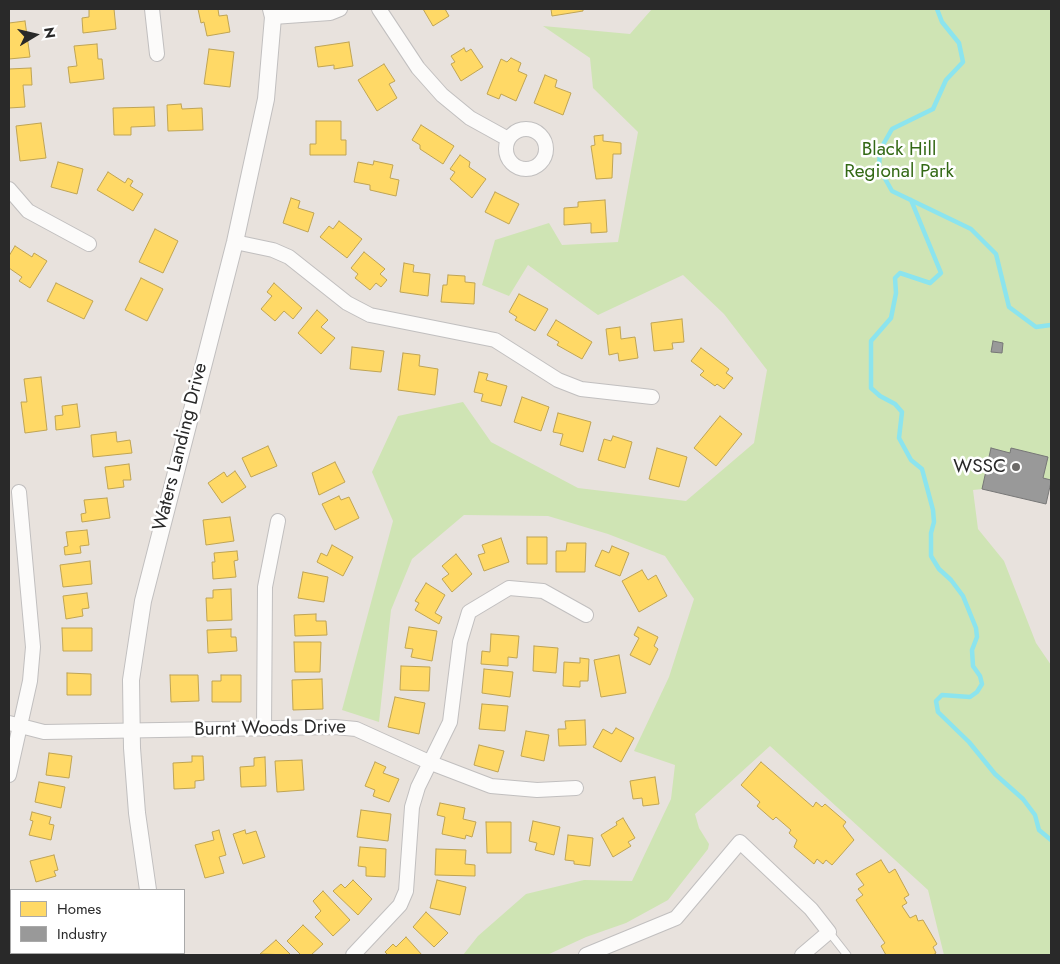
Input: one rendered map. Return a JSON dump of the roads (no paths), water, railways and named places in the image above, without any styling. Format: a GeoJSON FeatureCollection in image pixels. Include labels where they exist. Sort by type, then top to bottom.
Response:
{"type":"FeatureCollection","features":[{"type":"Feature","properties":{"kind":"street"},"geometry":{"type":"LineString","coordinates":[[152,9],[157,54]]}},
{"type":"Feature","properties":{"kind":"street"},"geometry":{"type":"LineString","coordinates":[[272,13],[330,13],[340,9]]}},
{"type":"Feature","properties":{"kind":"street"},"geometry":{"type":"LineString","coordinates":[[379,9],[418,68],[442,95],[470,118],[508,139]]}},
{"type":"Feature","properties":{"kind":"street","name":"Waters Landing Drive"},"geometry":{"type":"LineString","coordinates":[[148,889],[137,813],[131,731],[131,680],[143,601],[235,242],[266,99],[272,13]]}},
{"type":"Feature","properties":{"kind":"street"},"geometry":{"type":"LineString","coordinates":[[9,189],[28,211],[89,244]]}},
{"type":"Feature","properties":{"kind":"street"},"geometry":{"type":"LineString","coordinates":[[235,242],[273,250],[289,258],[347,303],[370,315],[495,340],[558,380],[581,389],[652,397]]}},
{"type":"Feature","properties":{"kind":"street"},"geometry":{"type":"LineString","coordinates":[[9,775],[15,725],[30,681],[33,647],[19,492]]}},
{"type":"Feature","properties":{"kind":"street"},"geometry":{"type":"LineString","coordinates":[[264,729],[264,587],[278,520]]}},
{"type":"Feature","properties":{"kind":"street"},"geometry":{"type":"LineString","coordinates":[[353,955],[400,905],[406,891],[412,807],[418,787],[450,722],[460,642],[469,612],[509,588],[543,591],[586,615]]}},
{"type":"Feature","properties":{"kind":"street","name":"Burnt Woods Drive"},"geometry":{"type":"LineString","coordinates":[[15,725],[44,732],[356,728],[431,763],[491,786],[537,790],[576,788]]}},
{"type":"Feature","properties":{"kind":"street"},"geometry":{"type":"LineString","coordinates":[[586,955],[676,918],[740,842],[806,903],[829,932],[802,955]]}},
{"type":"Feature","properties":{"kind":"lane"},"geometry":{"type":"LineString","coordinates":[[829,932],[847,955]]}},
{"type":"Feature","properties":{"kind":"waterway"},"geometry":{"type":"LineString","coordinates":[[937,9],[942,22],[959,43],[963,62],[946,80],[933,109],[892,129],[880,150],[879,168],[892,191],[971,229],[996,254],[1009,307],[1036,327],[1051,325]]}},
{"type":"Feature","properties":{"kind":"waterway"},"geometry":{"type":"LineString","coordinates":[[911,200],[941,273],[930,283],[900,273],[895,278],[896,293],[891,318],[871,341],[871,388],[880,396],[895,404],[902,412],[899,438],[911,460],[922,469],[933,510],[934,522],[931,533],[931,556],[939,569],[951,580],[963,596],[976,628],[977,637],[972,650],[973,666],[980,676],[982,684],[977,692],[970,697],[942,695],[936,701],[938,712],[969,742],[995,774],[1023,799],[1035,815],[1039,830],[1051,840]]}},
{"type":"Feature","properties":{"kind":"place","name":"WSSC"},"geometry":{"type":"Point","coordinates":[1016,467]}},
{"type":"Feature","properties":{"kind":"park label","name":"Black Hill Regional Park"},"geometry":{"type":"Point","coordinates":[899,161]}}]}
